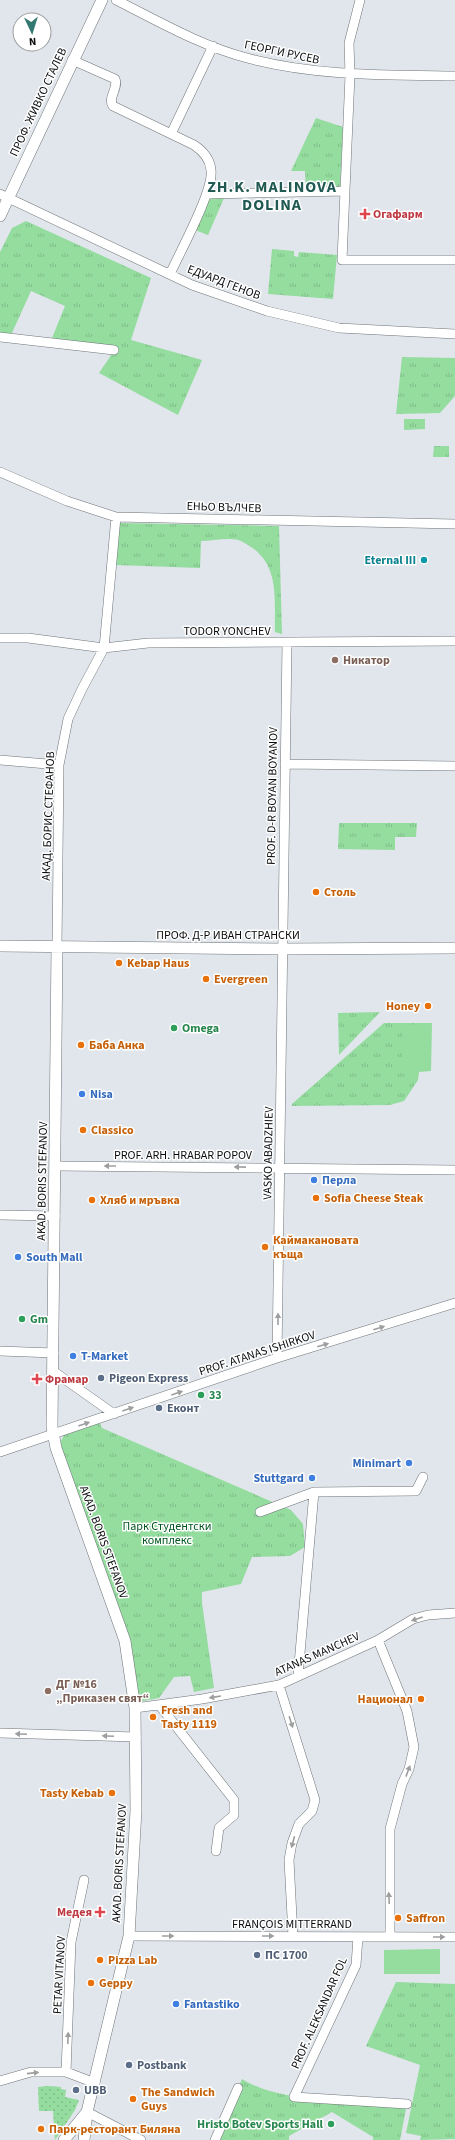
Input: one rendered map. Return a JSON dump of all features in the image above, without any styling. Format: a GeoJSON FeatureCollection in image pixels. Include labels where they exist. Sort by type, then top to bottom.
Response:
{"type":"FeatureCollection","features":[{"type":"Feature","properties":{"kind":"street","name":"ПРОФ. ЖИВКО СТАЛЕВ"},"geometry":{"type":"LineString","coordinates":[[0,216],[4,196],[102,0]]}},
{"type":"Feature","properties":{"kind":"street","name":"ГЕОРГИ РУСЕВ"},"geometry":{"type":"LineString","coordinates":[[116,0],[213,46],[246,58],[281,66],[350,75],[455,76]]}},
{"type":"Feature","properties":{"kind":"street"},"geometry":{"type":"LineString","coordinates":[[360,0],[352,26],[349,43],[350,75],[342,260],[455,260]]}},
{"type":"Feature","properties":{"kind":"street"},"geometry":{"type":"LineString","coordinates":[[171,134],[213,46]]}},
{"type":"Feature","properties":{"kind":"street"},"geometry":{"type":"LineString","coordinates":[[72,60],[115,79],[116,84],[110,101],[112,106],[203,151],[211,170],[210,186],[170,274]]}},
{"type":"Feature","properties":{"kind":"street"},"geometry":{"type":"LineString","coordinates":[[207,194],[344,191]]}},
{"type":"Feature","properties":{"kind":"street","name":"ЕДУАРД ГЕНОВ"},"geometry":{"type":"LineString","coordinates":[[4,196],[214,294],[267,311],[332,326],[394,332],[455,334]]}},
{"type":"Feature","properties":{"kind":"street"},"geometry":{"type":"LineString","coordinates":[[0,337],[114,350]]}},
{"type":"Feature","properties":{"kind":"street","name":"ЕНЬО ВЪЛЧЕВ"},"geometry":{"type":"LineString","coordinates":[[0,472],[67,501],[116,517],[455,524]]}},
{"type":"Feature","properties":{"kind":"street","name":"АКАД. БОРИС СТЕФАНОВ"},"geometry":{"type":"LineString","coordinates":[[57,947],[59,765],[68,719],[104,648],[116,517]]}},
{"type":"Feature","properties":{"kind":"street","name":"TODOR YONCHEV"},"geometry":{"type":"LineString","coordinates":[[0,638],[28,638],[104,648],[148,643],[455,641]]}},
{"type":"Feature","properties":{"kind":"street","name":"PROF. D-R BOYAN BOYANOV"},"geometry":{"type":"LineString","coordinates":[[282,949],[287,643]]}},
{"type":"Feature","properties":{"kind":"street"},"geometry":{"type":"LineString","coordinates":[[0,760],[59,765]]}},
{"type":"Feature","properties":{"kind":"street"},"geometry":{"type":"LineString","coordinates":[[285,764],[455,766]]}},
{"type":"Feature","properties":{"kind":"street","name":"ПРОФ. Д-Р ИВАН СТРАНСКИ"},"geometry":{"type":"LineString","coordinates":[[0,946],[282,949],[455,948]]}},
{"type":"Feature","properties":{"kind":"street","name":"AKAD. BORIS STEFANOV"},"geometry":{"type":"LineString","coordinates":[[57,947],[53,1434],[56,1448],[125,1641],[135,1708],[136,1737],[136,1810],[129,1936],[87,2112],[84,2140]]}},
{"type":"Feature","properties":{"kind":"street","name":"VASKO ABADZHIEV"},"geometry":{"type":"LineString","coordinates":[[278,1358],[278,1168],[282,949]]}},
{"type":"Feature","properties":{"kind":"street","name":"PROF. ARH. HRABAR POPOV"},"geometry":{"type":"LineString","coordinates":[[56,1166],[455,1170]]}},
{"type":"Feature","properties":{"kind":"street"},"geometry":{"type":"LineString","coordinates":[[0,1215],[55,1216]]}},
{"type":"Feature","properties":{"kind":"street","name":"PROF. ATANAS ISHIRKOV"},"geometry":{"type":"LineString","coordinates":[[0,1452],[278,1358],[455,1303]]}},
{"type":"Feature","properties":{"kind":"street"},"geometry":{"type":"LineString","coordinates":[[0,1351],[54,1353]]}},
{"type":"Feature","properties":{"kind":"street"},"geometry":{"type":"LineString","coordinates":[[53,1371],[114,1414]]}},
{"type":"Feature","properties":{"kind":"street"},"geometry":{"type":"LineString","coordinates":[[260,1512],[314,1492],[416,1491],[423,1477]]}},
{"type":"Feature","properties":{"kind":"street"},"geometry":{"type":"LineString","coordinates":[[298,1676],[314,1492]]}},
{"type":"Feature","properties":{"kind":"street","name":"ATANAS MANCHEV"},"geometry":{"type":"LineString","coordinates":[[135,1708],[160,1706],[279,1685],[378,1640],[413,1619],[428,1615],[455,1613]]}},
{"type":"Feature","properties":{"kind":"street"},"geometry":{"type":"LineString","coordinates":[[378,1640],[407,1711],[414,1747],[410,1769],[402,1784],[390,1829],[390,1937]]}},
{"type":"Feature","properties":{"kind":"street"},"geometry":{"type":"LineString","coordinates":[[279,1685],[315,1800],[312,1811],[299,1824],[292,1843],[289,1860],[293,1936]]}},
{"type":"Feature","properties":{"kind":"street"},"geometry":{"type":"LineString","coordinates":[[160,1706],[234,1800],[234,1815],[219,1828],[216,1851]]}},
{"type":"Feature","properties":{"kind":"street"},"geometry":{"type":"LineString","coordinates":[[0,1733],[136,1737]]}},
{"type":"Feature","properties":{"kind":"street","name":"PETAR VITANOV"},"geometry":{"type":"LineString","coordinates":[[66,2072],[71,1942],[84,1880]]}},
{"type":"Feature","properties":{"kind":"street","name":"FRANÇOIS MITTERRAND"},"geometry":{"type":"LineString","coordinates":[[129,1936],[455,1937]]}},
{"type":"Feature","properties":{"kind":"street","name":"PROF. ALEKSANDAR FOL"},"geometry":{"type":"LineString","coordinates":[[358,1937],[356,1964],[294,2097],[407,2104]]}},
{"type":"Feature","properties":{"kind":"street"},"geometry":{"type":"LineString","coordinates":[[0,2081],[31,2072],[66,2072],[95,2083]]}},
{"type":"Feature","properties":{"kind":"street"},"geometry":{"type":"LineString","coordinates":[[214,2140],[238,2088]]}},
{"type":"Feature","properties":{"kind":"street"},"geometry":{"type":"LineString","coordinates":[[64,2140],[87,2112],[141,2140]]}},
{"type":"Feature","properties":{"kind":"green space"},"geometry":{"type":"Polygon","coordinates":[[[316,118],[343,127],[340,187],[306,188],[305,171],[291,171],[316,118]]]}},
{"type":"Feature","properties":{"kind":"green space"},"geometry":{"type":"Polygon","coordinates":[[[213,198],[224,198],[208,235],[195,230],[209,200],[213,198]]]}},
{"type":"Feature","properties":{"kind":"green space"},"geometry":{"type":"Polygon","coordinates":[[[26,221],[151,278],[131,340],[202,360],[178,415],[99,373],[114,351],[52,338],[65,306],[31,291],[11,335],[0,333],[0,252],[12,228],[26,221]]]}},
{"type":"Feature","properties":{"kind":"green space"},"geometry":{"type":"Polygon","coordinates":[[[272,249],[294,251],[294,256],[298,257],[299,252],[337,255],[333,299],[268,294],[272,249]]]}},
{"type":"Feature","properties":{"kind":"green space"},"geometry":{"type":"Polygon","coordinates":[[[402,357],[455,358],[455,396],[440,413],[396,414],[402,357]]]}},
{"type":"Feature","properties":{"kind":"green space"},"geometry":{"type":"Polygon","coordinates":[[[404,419],[425,419],[425,429],[404,430],[404,419]]]}},
{"type":"Feature","properties":{"kind":"green space"},"geometry":{"type":"Polygon","coordinates":[[[434,446],[449,446],[449,457],[433,457],[434,446]]]}},
{"type":"Feature","properties":{"kind":"green space"},"geometry":{"type":"Polygon","coordinates":[[[120,523],[279,526],[282,634],[275,632],[275,598],[272,576],[262,557],[254,549],[242,541],[234,539],[201,541],[200,568],[116,565],[120,523]]]}},
{"type":"Feature","properties":{"kind":"green space"},"geometry":{"type":"Polygon","coordinates":[[[339,823],[417,823],[416,837],[395,837],[395,850],[338,849],[339,823]]]}},
{"type":"Feature","properties":{"kind":"green space"},"geometry":{"type":"Polygon","coordinates":[[[380,1012],[339,1055],[338,1013],[380,1012]]]}},
{"type":"Feature","properties":{"kind":"green space"},"geometry":{"type":"Polygon","coordinates":[[[384,1023],[432,1023],[431,1071],[419,1072],[418,1080],[404,1101],[390,1105],[292,1106],[292,1104],[384,1023]]]}},
{"type":"Feature","properties":{"kind":"green space"},"geometry":{"type":"Polygon","coordinates":[[[402,1024],[431,1025],[430,1069],[402,1069],[402,1024]]]}},
{"type":"Feature","properties":{"kind":"green space","name":"Парк Студентски комплекс"},"geometry":{"type":"Polygon","coordinates":[[[98,1419],[102,1428],[291,1510],[303,1524],[305,1547],[290,1556],[252,1557],[241,1584],[202,1592],[202,1603],[214,1688],[194,1692],[190,1676],[174,1677],[159,1698],[138,1702],[131,1647],[126,1628],[61,1446],[61,1441],[67,1429],[98,1419]]]}},
{"type":"Feature","properties":{"kind":"green space"},"geometry":{"type":"Polygon","coordinates":[[[440,1949],[440,1974],[384,1974],[384,1950],[440,1949]]]}},
{"type":"Feature","properties":{"kind":"green space"},"geometry":{"type":"Polygon","coordinates":[[[396,1982],[455,1984],[455,2139],[420,2140],[421,2136],[406,2133],[420,2065],[366,2046],[396,1982]]]}},
{"type":"Feature","properties":{"kind":"green space"},"geometry":{"type":"Polygon","coordinates":[[[242,2079],[258,2087],[299,2097],[322,2100],[407,2104],[400,2140],[373,2140],[373,2137],[332,2112],[289,2136],[289,2140],[215,2140],[242,2079]]]}},
{"type":"Feature","properties":{"kind":"green space"},"geometry":{"type":"Polygon","coordinates":[[[38,2087],[61,2087],[61,2089],[66,2090],[65,2097],[79,2100],[75,2110],[55,2140],[53,2111],[39,2111],[38,2087]]]}},
{"type":"Feature","properties":{"kind":"place","name":"Огафарм"},"geometry":{"type":"Point","coordinates":[365,214]}},
{"type":"Feature","properties":{"kind":"place","name":"Eternal III"},"geometry":{"type":"Point","coordinates":[424,560]}},
{"type":"Feature","properties":{"kind":"place","name":"Никатор"},"geometry":{"type":"Point","coordinates":[335,660]}},
{"type":"Feature","properties":{"kind":"place","name":"Столь"},"geometry":{"type":"Point","coordinates":[316,892]}},
{"type":"Feature","properties":{"kind":"place","name":"Kebap Haus"},"geometry":{"type":"Point","coordinates":[119,963]}},
{"type":"Feature","properties":{"kind":"place","name":"Evergreen"},"geometry":{"type":"Point","coordinates":[206,979]}},
{"type":"Feature","properties":{"kind":"place","name":"Honey"},"geometry":{"type":"Point","coordinates":[428,1006]}},
{"type":"Feature","properties":{"kind":"place","name":"Omega"},"geometry":{"type":"Point","coordinates":[174,1028]}},
{"type":"Feature","properties":{"kind":"place","name":"Баба Анка"},"geometry":{"type":"Point","coordinates":[81,1045]}},
{"type":"Feature","properties":{"kind":"place","name":"Nisa"},"geometry":{"type":"Point","coordinates":[82,1094]}},
{"type":"Feature","properties":{"kind":"place","name":"Classico"},"geometry":{"type":"Point","coordinates":[83,1130]}},
{"type":"Feature","properties":{"kind":"place","name":"Перла"},"geometry":{"type":"Point","coordinates":[314,1180]}},
{"type":"Feature","properties":{"kind":"place","name":"Sofia Cheese Steak"},"geometry":{"type":"Point","coordinates":[316,1198]}},
{"type":"Feature","properties":{"kind":"place","name":"Хляб и мръвка"},"geometry":{"type":"Point","coordinates":[92,1200]}},
{"type":"Feature","properties":{"kind":"place","name":"Каймакановата къща"},"geometry":{"type":"Point","coordinates":[265,1247]}},
{"type":"Feature","properties":{"kind":"place","name":"South Mall"},"geometry":{"type":"Point","coordinates":[18,1257]}},
{"type":"Feature","properties":{"kind":"place","name":"Gm"},"geometry":{"type":"Point","coordinates":[22,1319]}},
{"type":"Feature","properties":{"kind":"place","name":"T-Market"},"geometry":{"type":"Point","coordinates":[73,1356]}},
{"type":"Feature","properties":{"kind":"place","name":"Pigeon Express"},"geometry":{"type":"Point","coordinates":[101,1378]}},
{"type":"Feature","properties":{"kind":"place","name":"Фрамар"},"geometry":{"type":"Point","coordinates":[37,1379]}},
{"type":"Feature","properties":{"kind":"place","name":"33"},"geometry":{"type":"Point","coordinates":[201,1395]}},
{"type":"Feature","properties":{"kind":"place","name":"Еконт"},"geometry":{"type":"Point","coordinates":[159,1408]}},
{"type":"Feature","properties":{"kind":"place","name":"Minimart"},"geometry":{"type":"Point","coordinates":[409,1463]}},
{"type":"Feature","properties":{"kind":"place","name":"Stuttgard"},"geometry":{"type":"Point","coordinates":[312,1478]}},
{"type":"Feature","properties":{"kind":"place","name":"ДГ №16 „Приказен свят“"},"geometry":{"type":"Point","coordinates":[48,1691]}},
{"type":"Feature","properties":{"kind":"place","name":"Национал"},"geometry":{"type":"Point","coordinates":[421,1699]}},
{"type":"Feature","properties":{"kind":"place","name":"Fresh and Tasty 1119"},"geometry":{"type":"Point","coordinates":[153,1717]}},
{"type":"Feature","properties":{"kind":"place","name":"Tasty Kebab"},"geometry":{"type":"Point","coordinates":[112,1793]}},
{"type":"Feature","properties":{"kind":"place","name":"Медея"},"geometry":{"type":"Point","coordinates":[100,1912]}},
{"type":"Feature","properties":{"kind":"place","name":"Saffron"},"geometry":{"type":"Point","coordinates":[398,1918]}},
{"type":"Feature","properties":{"kind":"place","name":"ПС 1700"},"geometry":{"type":"Point","coordinates":[257,1955]}},
{"type":"Feature","properties":{"kind":"place","name":"Pizza Lab"},"geometry":{"type":"Point","coordinates":[100,1960]}},
{"type":"Feature","properties":{"kind":"place","name":"Geppy"},"geometry":{"type":"Point","coordinates":[91,1983]}},
{"type":"Feature","properties":{"kind":"place","name":"Fantastiko"},"geometry":{"type":"Point","coordinates":[176,2004]}},
{"type":"Feature","properties":{"kind":"place","name":"Postbank"},"geometry":{"type":"Point","coordinates":[129,2065]}},
{"type":"Feature","properties":{"kind":"place","name":"UBB"},"geometry":{"type":"Point","coordinates":[76,2090]}},
{"type":"Feature","properties":{"kind":"place","name":"The Sandwich Guys"},"geometry":{"type":"Point","coordinates":[133,2099]}},
{"type":"Feature","properties":{"kind":"place","name":"Hristo Botev Sports Hall"},"geometry":{"type":"Point","coordinates":[331,2124]}},
{"type":"Feature","properties":{"kind":"place","name":"Парк-ресторант Биляна"},"geometry":{"type":"Point","coordinates":[41,2129]}},
{"type":"Feature","properties":{"kind":"district","name":"ZH.K. MALINOVA DOLINA"},"geometry":{"type":"Point","coordinates":[272,195]}}]}
